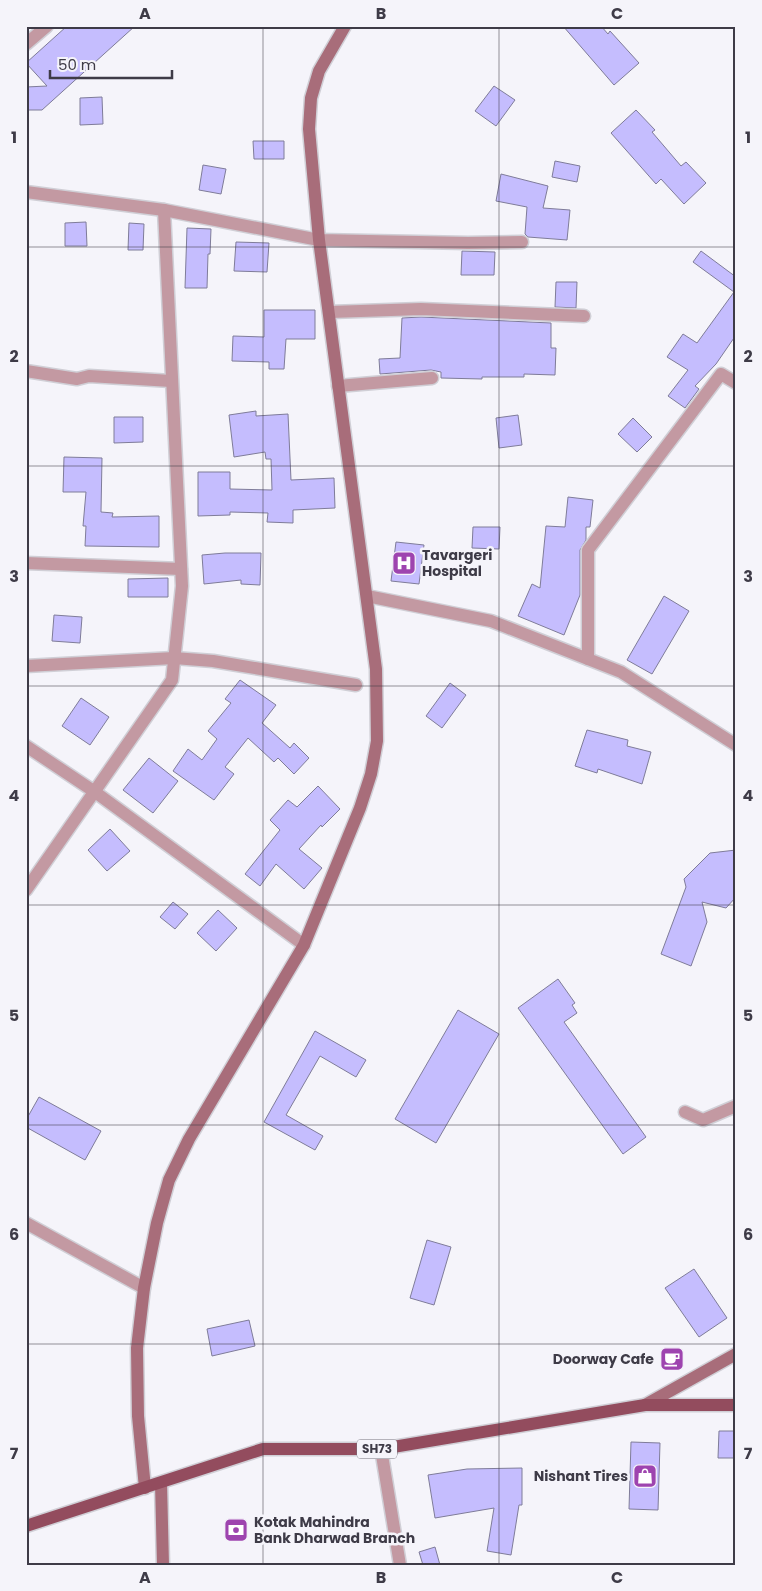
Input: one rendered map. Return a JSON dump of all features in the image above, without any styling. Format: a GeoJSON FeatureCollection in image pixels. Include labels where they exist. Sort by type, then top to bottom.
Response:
{"type":"FeatureCollection","features":[{"type":"Feature","properties":{"kind":"main road","name":"SH73"},"geometry":{"type":"LineString","coordinates":[[26,1526],[263,1449],[381,1449],[645,1405],[736,1405]]}},
{"type":"Feature","properties":{"kind":"street"},"geometry":{"type":"LineString","coordinates":[[26,44],[47,26]]}},
{"type":"Feature","properties":{"kind":"street"},"geometry":{"type":"LineString","coordinates":[[145,1488],[138,1416],[137,1348],[144,1288],[157,1223],[169,1180],[189,1140],[304,945],[371,774],[377,740],[376,678],[367,596],[319,240],[309,129],[311,98],[319,71],[345,26]]}},
{"type":"Feature","properties":{"kind":"street"},"geometry":{"type":"LineString","coordinates":[[26,192],[164,210],[319,240],[468,243],[522,242]]}},
{"type":"Feature","properties":{"kind":"street"},"geometry":{"type":"LineString","coordinates":[[26,890],[172,680],[182,586],[164,210]]}},
{"type":"Feature","properties":{"kind":"street"},"geometry":{"type":"LineString","coordinates":[[330,312],[421,309],[584,316]]}},
{"type":"Feature","properties":{"kind":"street"},"geometry":{"type":"LineString","coordinates":[[26,372],[77,379],[89,376],[171,381]]}},
{"type":"Feature","properties":{"kind":"street"},"geometry":{"type":"LineString","coordinates":[[588,659],[588,550],[721,374],[736,383]]}},
{"type":"Feature","properties":{"kind":"street"},"geometry":{"type":"LineString","coordinates":[[338,386],[432,378]]}},
{"type":"Feature","properties":{"kind":"street"},"geometry":{"type":"LineString","coordinates":[[26,563],[181,569]]}},
{"type":"Feature","properties":{"kind":"street"},"geometry":{"type":"LineString","coordinates":[[367,596],[491,622],[621,672],[736,745]]}},
{"type":"Feature","properties":{"kind":"street"},"geometry":{"type":"LineString","coordinates":[[26,666],[174,658],[214,661],[356,685]]}},
{"type":"Feature","properties":{"kind":"street"},"geometry":{"type":"LineString","coordinates":[[26,746],[95,792],[304,945]]}},
{"type":"Feature","properties":{"kind":"street"},"geometry":{"type":"LineString","coordinates":[[685,1112],[703,1120],[736,1106]]}},
{"type":"Feature","properties":{"kind":"street"},"geometry":{"type":"LineString","coordinates":[[26,1223],[144,1288]]}},
{"type":"Feature","properties":{"kind":"street"},"geometry":{"type":"LineString","coordinates":[[645,1405],[736,1354]]}},
{"type":"Feature","properties":{"kind":"street"},"geometry":{"type":"LineString","coordinates":[[381,1449],[400,1565]]}},
{"type":"Feature","properties":{"kind":"street"},"geometry":{"type":"LineString","coordinates":[[161,1483],[163,1565]]}},
{"type":"Feature","properties":{"kind":"building"},"geometry":{"type":"Polygon","coordinates":[[[67,26],[135,26],[42,110],[26,110],[26,87],[47,86],[26,63],[67,26]]]}},
{"type":"Feature","properties":{"kind":"building"},"geometry":{"type":"Polygon","coordinates":[[[563,26],[601,26],[608,34],[610,31],[639,63],[614,85],[563,26]]]}},
{"type":"Feature","properties":{"kind":"building"},"geometry":{"type":"Polygon","coordinates":[[[494,86],[515,100],[496,126],[475,111],[494,86]]]}},
{"type":"Feature","properties":{"kind":"building"},"geometry":{"type":"Polygon","coordinates":[[[102,97],[103,124],[80,125],[80,98],[102,97]]]}},
{"type":"Feature","properties":{"kind":"building"},"geometry":{"type":"Polygon","coordinates":[[[636,110],[655,130],[652,132],[681,166],[686,162],[706,183],[684,204],[661,179],[656,184],[611,133],[636,110]]]}},
{"type":"Feature","properties":{"kind":"building"},"geometry":{"type":"Polygon","coordinates":[[[253,141],[284,141],[284,159],[254,159],[253,141]]]}},
{"type":"Feature","properties":{"kind":"building"},"geometry":{"type":"Polygon","coordinates":[[[555,161],[580,166],[577,182],[552,177],[555,161]]]}},
{"type":"Feature","properties":{"kind":"building"},"geometry":{"type":"Polygon","coordinates":[[[203,165],[226,169],[221,194],[199,190],[203,165]]]}},
{"type":"Feature","properties":{"kind":"building"},"geometry":{"type":"Polygon","coordinates":[[[501,174],[548,186],[543,208],[570,210],[567,240],[528,237],[525,234],[527,207],[496,201],[501,174]]]}},
{"type":"Feature","properties":{"kind":"building"},"geometry":{"type":"Polygon","coordinates":[[[86,222],[87,246],[65,246],[65,223],[86,222]]]}},
{"type":"Feature","properties":{"kind":"building"},"geometry":{"type":"Polygon","coordinates":[[[129,223],[144,224],[143,250],[128,250],[129,223]]]}},
{"type":"Feature","properties":{"kind":"building"},"geometry":{"type":"Polygon","coordinates":[[[187,228],[211,229],[207,288],[185,288],[187,228]]]}},
{"type":"Feature","properties":{"kind":"building"},"geometry":{"type":"Polygon","coordinates":[[[236,242],[269,243],[267,272],[234,271],[236,242]]]}},
{"type":"Feature","properties":{"kind":"building"},"geometry":{"type":"Polygon","coordinates":[[[462,251],[495,252],[494,275],[461,275],[462,251]]]}},
{"type":"Feature","properties":{"kind":"building"},"geometry":{"type":"Polygon","coordinates":[[[701,251],[736,277],[736,335],[716,364],[695,386],[699,389],[685,408],[668,396],[688,370],[667,357],[683,334],[697,343],[734,292],[693,262],[701,251]]]}},
{"type":"Feature","properties":{"kind":"building"},"geometry":{"type":"Polygon","coordinates":[[[556,282],[577,282],[576,308],[555,307],[556,282]]]}},
{"type":"Feature","properties":{"kind":"building"},"geometry":{"type":"Polygon","coordinates":[[[264,310],[315,310],[315,339],[286,339],[284,369],[269,369],[269,362],[232,361],[233,336],[264,337],[264,310]]]}},
{"type":"Feature","properties":{"kind":"building"},"geometry":{"type":"Polygon","coordinates":[[[421,317],[551,323],[551,348],[556,348],[555,375],[524,374],[524,377],[482,377],[482,379],[441,378],[441,372],[431,370],[380,374],[379,359],[400,358],[402,318],[421,317]]]}},
{"type":"Feature","properties":{"kind":"building"},"geometry":{"type":"Polygon","coordinates":[[[256,411],[256,416],[288,414],[291,480],[334,478],[335,508],[293,510],[293,523],[267,522],[268,513],[230,512],[230,515],[198,516],[198,472],[230,472],[230,489],[272,490],[271,459],[266,459],[265,452],[234,457],[229,415],[256,411]]]}},
{"type":"Feature","properties":{"kind":"building"},"geometry":{"type":"Polygon","coordinates":[[[518,415],[522,445],[499,448],[496,418],[518,415]]]}},
{"type":"Feature","properties":{"kind":"building"},"geometry":{"type":"Polygon","coordinates":[[[114,417],[143,417],[143,442],[114,443],[114,417]]]}},
{"type":"Feature","properties":{"kind":"building"},"geometry":{"type":"Polygon","coordinates":[[[633,418],[652,437],[637,452],[618,434],[633,418]]]}},
{"type":"Feature","properties":{"kind":"building"},"geometry":{"type":"Polygon","coordinates":[[[64,457],[102,458],[101,512],[113,513],[112,517],[159,516],[159,547],[85,546],[86,526],[83,526],[86,492],[63,492],[64,457]]]}},
{"type":"Feature","properties":{"kind":"building"},"geometry":{"type":"Polygon","coordinates":[[[568,497],[593,500],[590,527],[586,527],[586,540],[580,550],[580,595],[564,635],[518,616],[532,584],[540,588],[546,526],[565,527],[568,497]]]}},
{"type":"Feature","properties":{"kind":"building"},"geometry":{"type":"Polygon","coordinates":[[[473,527],[500,527],[499,549],[472,548],[473,527]]]}},
{"type":"Feature","properties":{"kind":"building"},"geometry":{"type":"Polygon","coordinates":[[[396,542],[424,545],[419,584],[391,581],[396,542]]]}},
{"type":"Feature","properties":{"kind":"building"},"geometry":{"type":"Polygon","coordinates":[[[261,553],[260,585],[241,584],[241,580],[204,584],[202,555],[261,553]]]}},
{"type":"Feature","properties":{"kind":"building"},"geometry":{"type":"Polygon","coordinates":[[[168,578],[168,597],[128,597],[128,579],[168,578]]]}},
{"type":"Feature","properties":{"kind":"building"},"geometry":{"type":"Polygon","coordinates":[[[664,596],[689,611],[652,674],[627,660],[664,596]]]}},
{"type":"Feature","properties":{"kind":"building"},"geometry":{"type":"Polygon","coordinates":[[[54,615],[82,617],[80,643],[52,641],[54,615]]]}},
{"type":"Feature","properties":{"kind":"building"},"geometry":{"type":"Polygon","coordinates":[[[240,680],[276,705],[262,723],[290,748],[294,743],[309,758],[294,774],[278,758],[274,762],[248,738],[225,767],[234,774],[214,800],[173,771],[188,749],[202,760],[217,739],[208,731],[231,703],[225,699],[240,680]]]}},
{"type":"Feature","properties":{"kind":"building"},"geometry":{"type":"Polygon","coordinates":[[[450,683],[466,695],[442,728],[426,716],[450,683]]]}},
{"type":"Feature","properties":{"kind":"building"},"geometry":{"type":"Polygon","coordinates":[[[81,698],[109,717],[90,745],[62,726],[81,698]]]}},
{"type":"Feature","properties":{"kind":"building"},"geometry":{"type":"Polygon","coordinates":[[[587,730],[628,740],[627,746],[651,752],[642,784],[598,769],[597,773],[575,766],[587,730]]]}},
{"type":"Feature","properties":{"kind":"building"},"geometry":{"type":"Polygon","coordinates":[[[149,758],[178,781],[153,813],[123,790],[149,758]]]}},
{"type":"Feature","properties":{"kind":"building"},"geometry":{"type":"Polygon","coordinates":[[[318,786],[340,809],[322,827],[321,825],[299,849],[322,868],[304,889],[276,864],[260,886],[245,874],[280,830],[270,820],[288,800],[297,807],[318,786]]]}},
{"type":"Feature","properties":{"kind":"building"},"geometry":{"type":"Polygon","coordinates":[[[110,829],[130,851],[107,871],[88,850],[110,829]]]}},
{"type":"Feature","properties":{"kind":"building"},"geometry":{"type":"Polygon","coordinates":[[[736,850],[736,897],[726,908],[702,902],[707,922],[691,966],[661,954],[686,887],[684,879],[710,853],[736,850]]]}},
{"type":"Feature","properties":{"kind":"building"},"geometry":{"type":"Polygon","coordinates":[[[173,902],[188,914],[175,929],[160,917],[173,902]]]}},
{"type":"Feature","properties":{"kind":"building"},"geometry":{"type":"Polygon","coordinates":[[[218,910],[237,928],[216,951],[197,933],[218,910]]]}},
{"type":"Feature","properties":{"kind":"building"},"geometry":{"type":"Polygon","coordinates":[[[558,979],[575,1003],[572,1005],[577,1013],[564,1022],[646,1137],[623,1154],[518,1008],[558,979]]]}},
{"type":"Feature","properties":{"kind":"building"},"geometry":{"type":"Polygon","coordinates":[[[458,1010],[499,1034],[436,1143],[395,1119],[458,1010]]]}},
{"type":"Feature","properties":{"kind":"building"},"geometry":{"type":"Polygon","coordinates":[[[315,1031],[366,1060],[356,1077],[320,1056],[286,1115],[323,1136],[315,1150],[264,1122],[315,1031]]]}},
{"type":"Feature","properties":{"kind":"building"},"geometry":{"type":"Polygon","coordinates":[[[39,1097],[101,1131],[85,1160],[26,1127],[26,1120],[39,1097]]]}},
{"type":"Feature","properties":{"kind":"building"},"geometry":{"type":"Polygon","coordinates":[[[427,1240],[451,1247],[434,1305],[410,1298],[427,1240]]]}},
{"type":"Feature","properties":{"kind":"building"},"geometry":{"type":"Polygon","coordinates":[[[694,1269],[727,1318],[699,1337],[665,1288],[694,1269]]]}},
{"type":"Feature","properties":{"kind":"building"},"geometry":{"type":"Polygon","coordinates":[[[249,1320],[255,1346],[212,1356],[207,1329],[249,1320]]]}},
{"type":"Feature","properties":{"kind":"building"},"geometry":{"type":"Polygon","coordinates":[[[719,1431],[736,1431],[736,1458],[718,1458],[719,1431]]]}},
{"type":"Feature","properties":{"kind":"building","name":"Nishant Tires"},"geometry":{"type":"Polygon","coordinates":[[[631,1442],[660,1443],[658,1510],[629,1509],[631,1442]]]}},
{"type":"Feature","properties":{"kind":"building"},"geometry":{"type":"Polygon","coordinates":[[[522,1468],[522,1505],[519,1505],[511,1555],[487,1551],[494,1508],[435,1518],[428,1475],[467,1469],[522,1468]]]}},
{"type":"Feature","properties":{"kind":"building"},"geometry":{"type":"Polygon","coordinates":[[[435,1547],[440,1565],[423,1565],[419,1552],[435,1547]]]}},
{"type":"Feature","properties":{"kind":"place","name":"Tavargeri Hospital"},"geometry":{"type":"Point","coordinates":[404,563]}},
{"type":"Feature","properties":{"kind":"place","name":"Doorway Cafe"},"geometry":{"type":"Point","coordinates":[672,1359]}},
{"type":"Feature","properties":{"kind":"place","name":"Nishant Tires"},"geometry":{"type":"Point","coordinates":[645,1476]}},
{"type":"Feature","properties":{"kind":"place","name":"Kotak Mahindra Bank Dharwad Branch"},"geometry":{"type":"Point","coordinates":[236,1530]}}]}
